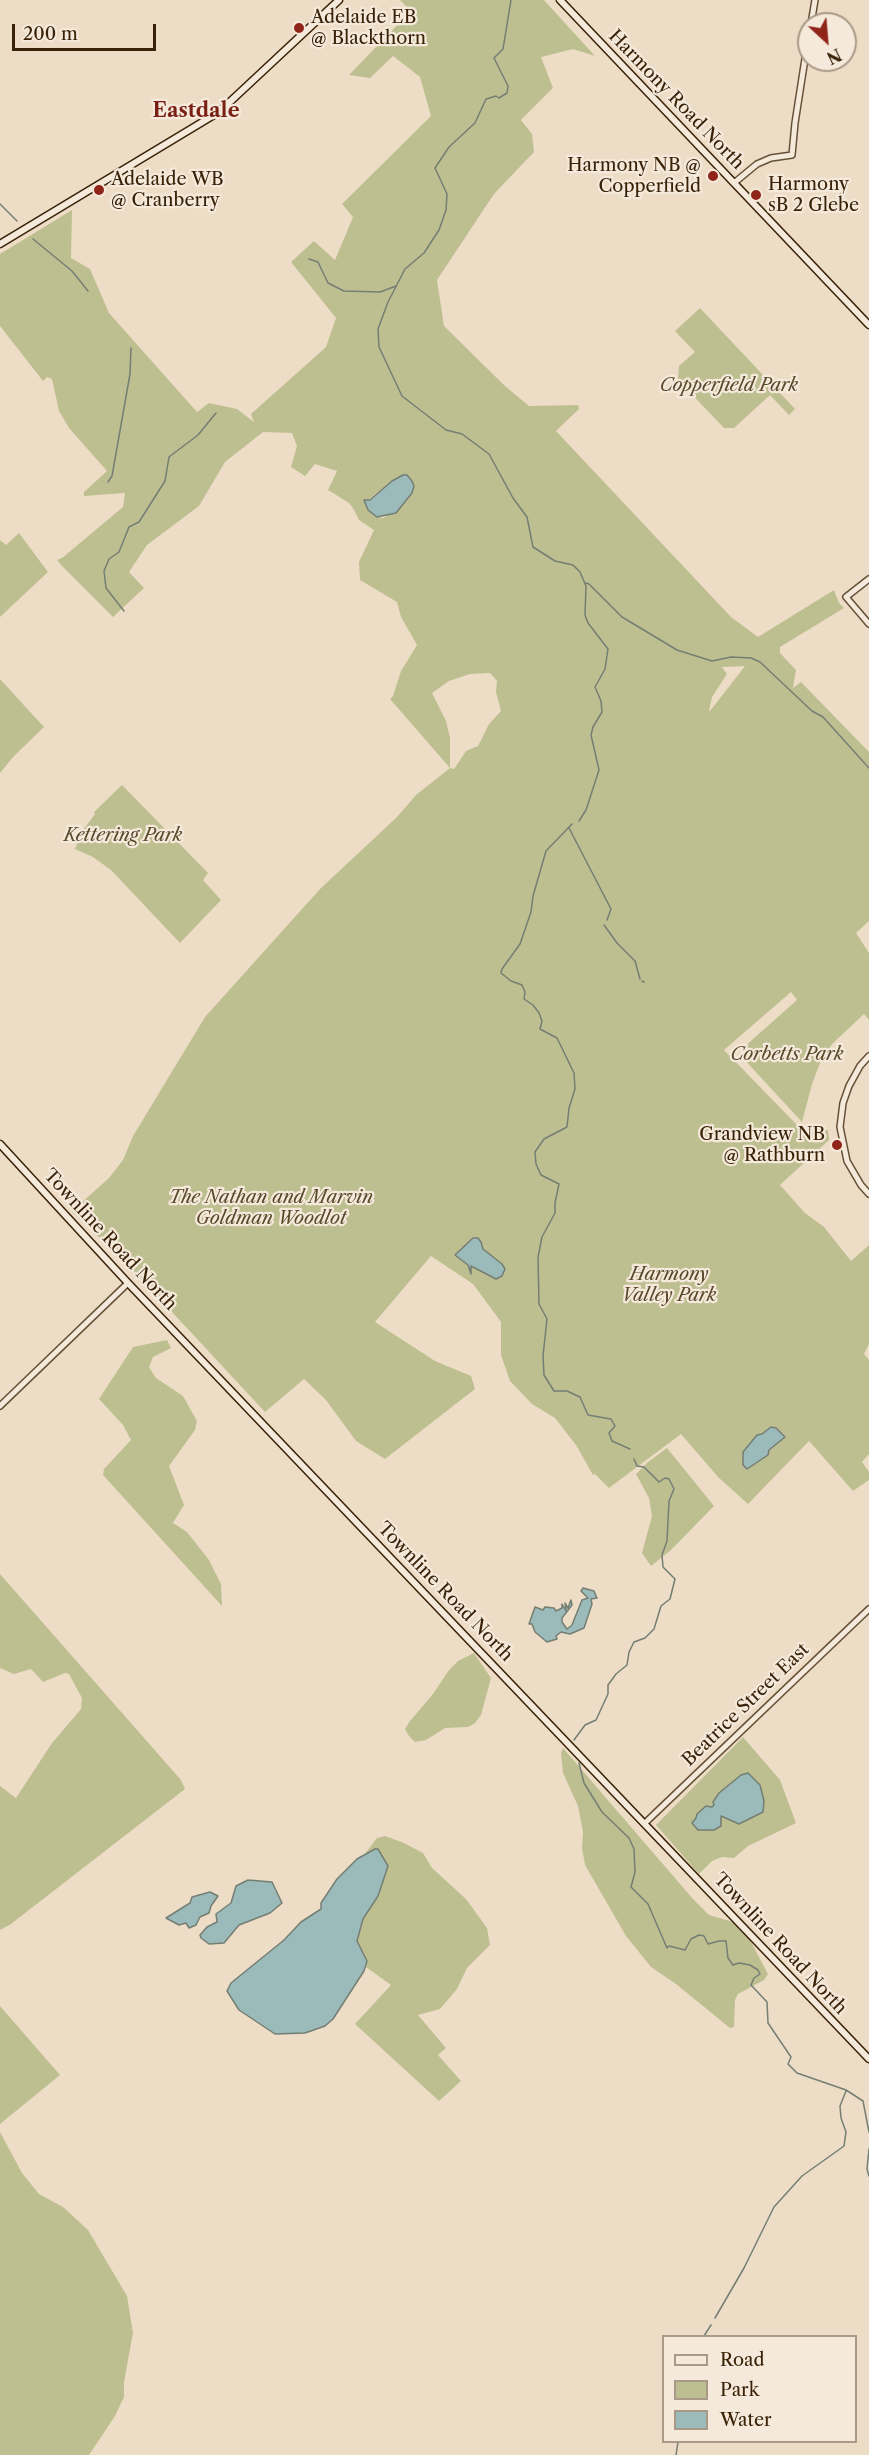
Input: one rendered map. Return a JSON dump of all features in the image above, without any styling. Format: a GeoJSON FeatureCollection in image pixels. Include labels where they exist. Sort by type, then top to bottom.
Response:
{"type":"FeatureCollection","features":[{"type":"Feature","properties":{"kind":"main road"},"geometry":{"type":"LineString","coordinates":[[0,244],[219,112],[339,0]]}},
{"type":"Feature","properties":{"kind":"main road","name":"Harmony Road North"},"geometry":{"type":"LineString","coordinates":[[560,0],[869,325]]}},
{"type":"Feature","properties":{"kind":"main road","name":"Townline Road North"},"geometry":{"type":"LineString","coordinates":[[0,1144],[128,1283],[869,2059]]}},
{"type":"Feature","properties":{"kind":"street"},"geometry":{"type":"LineString","coordinates":[[734,183],[757,164],[792,155],[803,72]]}},
{"type":"Feature","properties":{"kind":"street"},"geometry":{"type":"LineString","coordinates":[[869,579],[846,597],[869,624]]}},
{"type":"Feature","properties":{"kind":"street"},"geometry":{"type":"LineString","coordinates":[[869,1056],[860,1066],[849,1086],[843,1103],[840,1127],[848,1161],[869,1194]]}},
{"type":"Feature","properties":{"kind":"street"},"geometry":{"type":"LineString","coordinates":[[0,1406],[128,1283]]}},
{"type":"Feature","properties":{"kind":"street","name":"Beatrice Street East"},"geometry":{"type":"LineString","coordinates":[[645,1823],[869,1609]]}},
{"type":"Feature","properties":{"kind":"green space"},"geometry":{"type":"Polygon","coordinates":[[[400,0],[544,0],[595,56],[573,49],[541,57],[553,88],[521,120],[532,134],[534,152],[494,194],[437,280],[444,326],[505,386],[529,406],[578,405],[579,409],[556,431],[731,617],[758,637],[834,590],[839,603],[844,608],[780,647],[780,653],[796,670],[793,688],[801,682],[869,752],[869,921],[856,933],[869,953],[869,1020],[864,1014],[832,1044],[820,1063],[802,1122],[741,1056],[744,1047],[797,1000],[791,992],[724,1050],[798,1126],[810,1130],[828,1130],[829,1140],[780,1185],[805,1213],[824,1227],[851,1261],[869,1245],[869,1344],[864,1354],[869,1360],[869,1454],[862,1462],[869,1472],[869,1480],[853,1491],[809,1441],[748,1504],[718,1477],[681,1434],[609,1488],[595,1474],[593,1475],[576,1445],[555,1418],[532,1404],[510,1381],[501,1355],[501,1322],[473,1284],[431,1256],[375,1322],[435,1361],[471,1376],[475,1389],[385,1459],[356,1441],[326,1400],[304,1379],[265,1412],[131,1268],[72,1211],[109,1178],[123,1160],[133,1136],[205,1017],[320,889],[397,817],[416,795],[450,768],[390,699],[401,671],[417,645],[401,617],[397,602],[360,580],[359,562],[374,530],[359,520],[349,503],[328,490],[337,471],[315,464],[305,476],[291,467],[297,446],[292,433],[263,432],[225,462],[199,506],[147,545],[129,572],[144,588],[113,617],[61,565],[57,560],[123,507],[125,493],[84,496],[84,492],[107,471],[69,428],[59,411],[52,379],[47,377],[43,381],[0,326],[0,254],[72,210],[71,258],[90,269],[109,313],[197,412],[209,403],[237,409],[254,422],[251,414],[326,347],[336,318],[291,262],[314,241],[335,260],[353,217],[342,204],[431,116],[420,77],[393,56],[370,78],[349,75],[411,11],[400,0]],[[407,476],[398,477],[374,495],[366,503],[368,510],[377,517],[383,518],[392,513],[412,481],[407,476]],[[745,666],[722,667],[727,674],[712,697],[709,711],[745,666]],[[490,673],[470,674],[449,681],[432,693],[446,721],[450,738],[450,768],[454,769],[466,751],[478,746],[489,724],[501,711],[496,692],[497,681],[490,673]]]}},
{"type":"Feature","properties":{"kind":"green space","name":"Copperfield Park"},"geometry":{"type":"Polygon","coordinates":[[[700,308],[795,409],[789,415],[770,395],[734,428],[724,428],[678,380],[679,366],[695,352],[675,331],[700,308]]]}},
{"type":"Feature","properties":{"kind":"green space"},"geometry":{"type":"Polygon","coordinates":[[[19,533],[48,572],[0,617],[0,540],[6,545],[19,533]]]}},
{"type":"Feature","properties":{"kind":"green space"},"geometry":{"type":"Polygon","coordinates":[[[0,679],[44,727],[0,773],[0,679]]]}},
{"type":"Feature","properties":{"kind":"green space","name":"Kettering Park"},"geometry":{"type":"Polygon","coordinates":[[[122,785],[208,873],[203,880],[221,900],[180,943],[111,870],[93,857],[75,849],[81,833],[95,814],[94,812],[122,785]]]}},
{"type":"Feature","properties":{"kind":"green space"},"geometry":{"type":"Polygon","coordinates":[[[167,1340],[171,1348],[153,1357],[149,1367],[156,1378],[183,1396],[197,1421],[195,1430],[169,1466],[184,1505],[173,1523],[187,1532],[209,1560],[221,1584],[222,1606],[103,1475],[104,1469],[131,1440],[123,1425],[99,1399],[133,1347],[167,1340]]]}},
{"type":"Feature","properties":{"kind":"green space"},"geometry":{"type":"Polygon","coordinates":[[[667,1448],[714,1506],[671,1550],[651,1566],[642,1553],[652,1516],[649,1498],[636,1474],[667,1448]]]}},
{"type":"Feature","properties":{"kind":"green space"},"geometry":{"type":"Polygon","coordinates":[[[0,1574],[181,1780],[185,1789],[11,1924],[0,1930],[0,1786],[16,1798],[52,1743],[81,1709],[82,1698],[69,1674],[65,1673],[43,1682],[31,1669],[14,1674],[0,1668],[0,1574]]]}},
{"type":"Feature","properties":{"kind":"green space"},"geometry":{"type":"Polygon","coordinates":[[[474,1653],[491,1678],[481,1715],[475,1723],[468,1727],[445,1728],[426,1740],[415,1742],[405,1729],[410,1721],[433,1694],[449,1670],[458,1661],[474,1653]]]}},
{"type":"Feature","properties":{"kind":"green space"},"geometry":{"type":"Polygon","coordinates":[[[743,1737],[780,1780],[796,1823],[748,1846],[734,1858],[722,1857],[712,1861],[699,1874],[656,1825],[743,1737]]]}},
{"type":"Feature","properties":{"kind":"green space"},"geometry":{"type":"Polygon","coordinates":[[[563,1748],[693,1899],[709,1915],[733,1922],[749,1938],[768,1974],[764,1980],[738,1994],[735,2000],[734,2027],[730,2028],[676,1984],[651,1967],[626,1936],[585,1865],[582,1848],[583,1832],[578,1806],[563,1773],[561,1753],[563,1748]]]}},
{"type":"Feature","properties":{"kind":"green space"},"geometry":{"type":"Polygon","coordinates":[[[385,1836],[423,1853],[432,1868],[466,1899],[487,1928],[490,1945],[467,1968],[457,1989],[440,2009],[418,2015],[446,2048],[438,2055],[461,2081],[439,2101],[355,2024],[391,1985],[366,1967],[367,1961],[357,1941],[363,1919],[378,1896],[388,1866],[375,1849],[364,1855],[377,1838],[385,1836]]]}},
{"type":"Feature","properties":{"kind":"green space"},"geometry":{"type":"Polygon","coordinates":[[[0,2006],[60,2075],[0,2124],[0,2006]]]}},
{"type":"Feature","properties":{"kind":"green space"},"geometry":{"type":"Polygon","coordinates":[[[0,2132],[22,2173],[39,2194],[63,2207],[88,2230],[127,2296],[133,2333],[124,2382],[124,2397],[115,2416],[89,2455],[0,2455],[0,2132]]]}},
{"type":"Feature","properties":{"kind":"water"},"geometry":{"type":"Polygon","coordinates":[[[407,475],[414,486],[412,493],[396,513],[377,517],[368,510],[364,500],[370,500],[392,481],[407,475]]]}},
{"type":"Feature","properties":{"kind":"water"},"geometry":{"type":"Polygon","coordinates":[[[473,1238],[478,1238],[483,1249],[502,1264],[505,1269],[502,1276],[496,1279],[471,1266],[471,1274],[468,1265],[455,1255],[473,1238]]]}},
{"type":"Feature","properties":{"kind":"water"},"geometry":{"type":"Polygon","coordinates":[[[771,1427],[776,1428],[785,1437],[769,1450],[768,1455],[747,1469],[743,1465],[743,1452],[757,1435],[771,1427]]]}},
{"type":"Feature","properties":{"kind":"water"},"geometry":{"type":"Polygon","coordinates":[[[583,1588],[594,1591],[597,1598],[591,1599],[592,1604],[584,1628],[570,1634],[561,1632],[556,1636],[557,1639],[547,1642],[535,1632],[532,1624],[529,1624],[535,1607],[543,1610],[545,1607],[554,1608],[556,1611],[562,1608],[562,1604],[566,1611],[565,1603],[568,1608],[571,1600],[572,1605],[562,1618],[562,1622],[567,1629],[572,1625],[582,1600],[588,1598],[581,1591],[583,1588]]]}},
{"type":"Feature","properties":{"kind":"water"},"geometry":{"type":"Polygon","coordinates":[[[748,1773],[760,1785],[764,1801],[763,1812],[739,1824],[721,1816],[721,1826],[714,1830],[698,1830],[692,1823],[697,1814],[706,1806],[712,1807],[719,1793],[741,1775],[748,1773]]]}},
{"type":"Feature","properties":{"kind":"water"},"geometry":{"type":"Polygon","coordinates":[[[378,1849],[388,1866],[378,1896],[363,1919],[357,1941],[367,1961],[364,1971],[333,2019],[325,2026],[305,2033],[275,2034],[239,2010],[227,1991],[231,1983],[284,1940],[301,1922],[321,1909],[321,1903],[337,1879],[357,1859],[378,1849]]]}},
{"type":"Feature","properties":{"kind":"water"},"geometry":{"type":"Polygon","coordinates":[[[248,1880],[272,1882],[282,1903],[270,1913],[239,1925],[224,1943],[209,1944],[200,1935],[207,1927],[217,1922],[216,1914],[231,1903],[236,1886],[248,1880]]]}},
{"type":"Feature","properties":{"kind":"water"},"geometry":{"type":"Polygon","coordinates":[[[210,1892],[218,1896],[209,1913],[200,1917],[196,1925],[189,1928],[186,1923],[179,1925],[166,1918],[190,1903],[192,1897],[210,1892]]]}},
{"type":"Feature","properties":{"kind":"waterway"},"geometry":{"type":"LineString","coordinates":[[511,0],[503,49],[494,58],[508,86],[507,93],[499,98],[496,96],[486,99],[475,123],[449,147],[435,168],[447,194],[446,210],[439,230],[424,253],[405,269],[388,302],[378,329],[379,347],[402,396],[446,430],[462,434],[489,454],[513,498],[527,517],[533,547],[555,561],[573,565],[580,572],[586,586],[585,615],[588,623],[608,649],[605,669],[595,687],[601,701],[602,712],[591,735],[599,770],[586,810],[579,821]]}},
{"type":"Feature","properties":{"kind":"waterway"},"geometry":{"type":"LineString","coordinates":[[0,204],[17,221]]}},
{"type":"Feature","properties":{"kind":"waterway"},"geometry":{"type":"LineString","coordinates":[[33,239],[72,271],[88,291]]}},
{"type":"Feature","properties":{"kind":"waterway"},"geometry":{"type":"LineString","coordinates":[[309,259],[318,262],[328,283],[344,291],[380,292],[396,286]]}},
{"type":"Feature","properties":{"kind":"waterway"},"geometry":{"type":"LineString","coordinates":[[108,482],[112,476],[130,374],[131,348]]}},
{"type":"Feature","properties":{"kind":"waterway"},"geometry":{"type":"LineString","coordinates":[[124,611],[106,588],[104,571],[109,559],[119,552],[129,527],[139,522],[165,481],[169,457],[198,435],[216,413]]}},
{"type":"Feature","properties":{"kind":"waterway"},"geometry":{"type":"LineString","coordinates":[[586,583],[622,617],[677,650],[712,661],[731,657],[751,658],[760,662],[812,711],[823,717],[869,768]]}},
{"type":"Feature","properties":{"kind":"waterway"},"geometry":{"type":"LineString","coordinates":[[572,824],[546,851],[533,896],[531,912],[520,944],[501,973],[511,981],[522,985],[525,992],[524,999],[539,1013],[542,1021],[540,1029],[557,1038],[574,1073],[575,1089],[569,1108],[567,1127],[544,1139],[535,1152],[536,1164],[541,1175],[559,1184],[555,1213],[542,1237],[538,1257],[539,1304],[547,1319],[543,1356],[544,1375],[554,1391],[567,1391],[580,1397],[588,1415],[611,1419],[615,1426],[609,1433],[612,1441],[630,1449]]}},
{"type":"Feature","properties":{"kind":"waterway"},"geometry":{"type":"LineString","coordinates":[[569,828],[611,909],[607,920]]}},
{"type":"Feature","properties":{"kind":"waterway"},"geometry":{"type":"LineString","coordinates":[[604,925],[617,943],[635,961],[640,979]]}},
{"type":"Feature","properties":{"kind":"waterway"},"geometry":{"type":"LineString","coordinates":[[574,1740],[585,1725],[596,1720],[608,1694],[608,1685],[627,1665],[629,1652],[634,1642],[645,1638],[654,1629],[661,1606],[670,1599],[675,1579],[663,1567],[662,1555],[667,1541],[669,1501],[674,1489],[669,1479],[665,1478],[659,1482],[644,1467],[637,1466],[634,1459]]}},
{"type":"Feature","properties":{"kind":"waterway"},"geometry":{"type":"LineString","coordinates":[[579,1763],[584,1783],[602,1812],[629,1838],[634,1849],[635,1872],[631,1887],[648,1904],[667,1948],[669,1946],[685,1950],[691,1939],[699,1935],[704,1936],[708,1944],[726,1941],[728,1958],[733,1965],[739,1963],[750,1965],[758,1970],[760,1974],[754,1978],[751,1985],[767,2002],[768,2023],[791,2057],[788,2064],[797,2073],[846,2090],[863,2101],[869,2132]]}},
{"type":"Feature","properties":{"kind":"waterway"},"geometry":{"type":"LineString","coordinates":[[715,2318],[744,2268],[774,2207],[802,2176],[844,2146],[846,2132],[840,2106],[846,2091]]}},
{"type":"Feature","properties":{"kind":"waterway"},"geometry":{"type":"LineString","coordinates":[[869,2149],[867,2169],[869,2176]]}},
{"type":"Feature","properties":{"kind":"waterway"},"geometry":{"type":"LineString","coordinates":[[705,2335],[711,2325]]}},
{"type":"Feature","properties":{"kind":"waterway"},"geometry":{"type":"LineString","coordinates":[[676,2455],[678,2443]]}},
{"type":"Feature","properties":{"kind":"place","name":"Adelaide EB @ Blackthorn"},"geometry":{"type":"Point","coordinates":[299,28]}},
{"type":"Feature","properties":{"kind":"place","name":"Harmony NB @ Copperfield"},"geometry":{"type":"Point","coordinates":[713,176]}},
{"type":"Feature","properties":{"kind":"place","name":"Adelaide WB @ Cranberry"},"geometry":{"type":"Point","coordinates":[99,190]}},
{"type":"Feature","properties":{"kind":"place","name":"Harmony sB 2 Glebe"},"geometry":{"type":"Point","coordinates":[756,195]}},
{"type":"Feature","properties":{"kind":"place","name":"Grandview NB @ Rathburn"},"geometry":{"type":"Point","coordinates":[837,1145]}},
{"type":"Feature","properties":{"kind":"district","name":"Eastdale"},"geometry":{"type":"Point","coordinates":[196,111]}},
{"type":"Feature","properties":{"kind":"park label","name":"Corbetts Park"},"geometry":{"type":"Point","coordinates":[787,1055]}},
{"type":"Feature","properties":{"kind":"park label","name":"The Nathan and Marvin Goldman Woodlot"},"geometry":{"type":"Point","coordinates":[271,1208]}},
{"type":"Feature","properties":{"kind":"park label","name":"Harmony Valley Park"},"geometry":{"type":"Point","coordinates":[669,1285]}}]}
